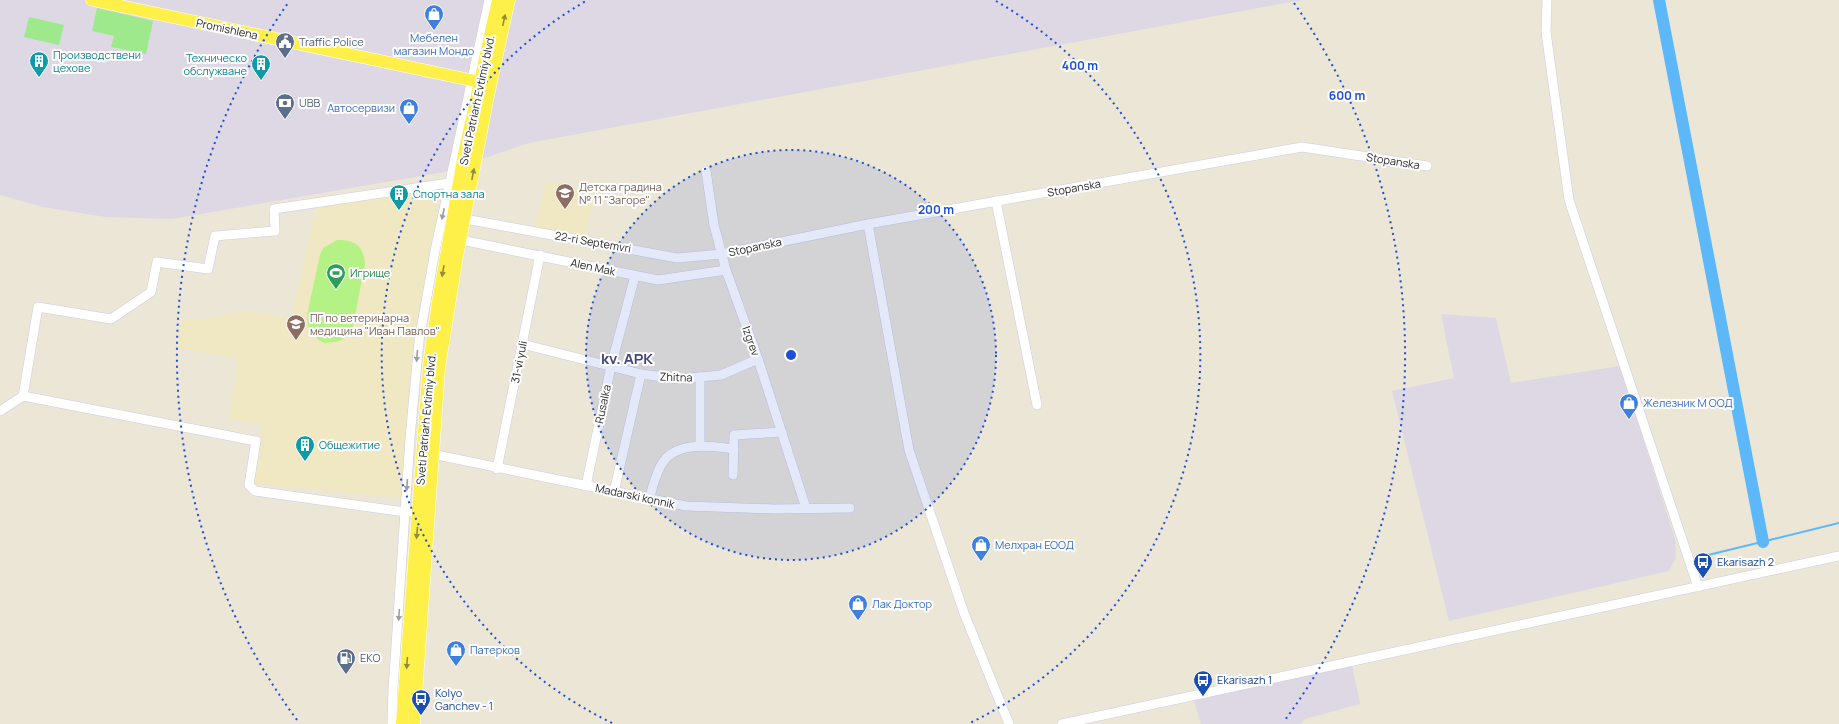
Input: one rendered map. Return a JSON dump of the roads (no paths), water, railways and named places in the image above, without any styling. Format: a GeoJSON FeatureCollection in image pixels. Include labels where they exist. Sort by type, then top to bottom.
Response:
{"type":"FeatureCollection","features":[{"type":"Feature","properties":{"kind":"main road","name":"Promishlena"},"geometry":{"type":"LineString","coordinates":[[92,0],[476,81]]}},
{"type":"Feature","properties":{"kind":"main road","name":"Sveti Patriarh Evtimiy blvd."},"geometry":{"type":"LineString","coordinates":[[414,724],[428,453],[429,365],[438,302],[461,177],[476,81],[498,0]]}},
{"type":"Feature","properties":{"kind":"main road","name":"Sveti Patriarh Evtimiy blvd."},"geometry":{"type":"LineString","coordinates":[[402,724],[418,512],[428,453],[448,303],[486,106],[509,0]]}},
{"type":"Feature","properties":{"kind":"main road"},"geometry":{"type":"LineString","coordinates":[[486,106],[476,81],[494,68]]}},
{"type":"Feature","properties":{"kind":"street"},"geometry":{"type":"LineString","coordinates":[[392,724],[405,512],[419,341],[429,280],[449,183],[476,81],[489,0]]}},
{"type":"Feature","properties":{"kind":"street"},"geometry":{"type":"LineString","coordinates":[[1547,0],[1546,32],[1569,200],[1698,587]]}},
{"type":"Feature","properties":{"kind":"street","name":"Stopanska"},"geometry":{"type":"LineString","coordinates":[[722,254],[868,224],[1302,147],[1427,166]]}},
{"type":"Feature","properties":{"kind":"street","name":"Izgrev"},"geometry":{"type":"LineString","coordinates":[[706,171],[714,225],[726,270],[758,359],[806,508]]}},
{"type":"Feature","properties":{"kind":"street"},"geometry":{"type":"LineString","coordinates":[[23,396],[38,307],[111,319],[151,292],[157,262],[208,269],[215,236],[275,231],[274,209],[449,183],[461,177]]}},
{"type":"Feature","properties":{"kind":"street"},"geometry":{"type":"LineString","coordinates":[[996,201],[1037,405]]}},
{"type":"Feature","properties":{"kind":"street","name":"22-ri Septemvri"},"geometry":{"type":"LineString","coordinates":[[465,219],[677,258],[722,254]]}},
{"type":"Feature","properties":{"kind":"street"},"geometry":{"type":"LineString","coordinates":[[868,224],[909,450],[964,613],[1009,724]]}},
{"type":"Feature","properties":{"kind":"street","name":"Alen Mak"},"geometry":{"type":"LineString","coordinates":[[460,240],[658,280],[726,270]]}},
{"type":"Feature","properties":{"kind":"street","name":"31-vi yuli"},"geometry":{"type":"LineString","coordinates":[[497,469],[540,255]]}},
{"type":"Feature","properties":{"kind":"street","name":"Rusalka"},"geometry":{"type":"LineString","coordinates":[[586,486],[611,366],[634,276]]}},
{"type":"Feature","properties":{"kind":"street","name":"Zhitna"},"geometry":{"type":"LineString","coordinates":[[522,344],[641,374],[679,379],[721,375],[758,359]]}},
{"type":"Feature","properties":{"kind":"street"},"geometry":{"type":"LineString","coordinates":[[614,492],[641,374]]}},
{"type":"Feature","properties":{"kind":"street"},"geometry":{"type":"LineString","coordinates":[[700,377],[700,446]]}},
{"type":"Feature","properties":{"kind":"street"},"geometry":{"type":"LineString","coordinates":[[0,411],[23,396],[256,440],[249,485],[255,492],[405,512],[418,512]]}},
{"type":"Feature","properties":{"kind":"street"},"geometry":{"type":"LineString","coordinates":[[733,475],[734,435],[782,432]]}},
{"type":"Feature","properties":{"kind":"street"},"geometry":{"type":"LineString","coordinates":[[649,500],[661,466],[669,456],[678,451],[700,446],[734,449]]}},
{"type":"Feature","properties":{"kind":"street","name":"Madarski konnik"},"geometry":{"type":"LineString","coordinates":[[428,453],[497,469],[649,500],[686,506],[775,509],[850,508]]}},
{"type":"Feature","properties":{"kind":"street"},"geometry":{"type":"LineString","coordinates":[[1062,724],[1839,556]]}},
{"type":"Feature","properties":{"kind":"waterway"},"geometry":{"type":"LineString","coordinates":[[1659,0],[1763,542]]}},
{"type":"Feature","properties":{"kind":"waterway"},"geometry":{"type":"LineString","coordinates":[[1704,556],[1839,523]]}},
{"type":"Feature","properties":{"kind":"place","name":"Мебелен магазин Мондо"},"geometry":{"type":"Point","coordinates":[434,31]}},
{"type":"Feature","properties":{"kind":"place","name":"Traffic Police"},"geometry":{"type":"Point","coordinates":[285,59]}},
{"type":"Feature","properties":{"kind":"place","name":"Производствени цехове"},"geometry":{"type":"Point","coordinates":[39,78]}},
{"type":"Feature","properties":{"kind":"place","name":"Техническо обслужване"},"geometry":{"type":"Point","coordinates":[261,81]}},
{"type":"Feature","properties":{"kind":"place","name":"UBB"},"geometry":{"type":"Point","coordinates":[285,120]}},
{"type":"Feature","properties":{"kind":"place","name":"Автосервизи"},"geometry":{"type":"Point","coordinates":[409,125]}},
{"type":"Feature","properties":{"kind":"place","name":"Детска градина № 11 \"Загоре\""},"geometry":{"type":"Point","coordinates":[565,210]}},
{"type":"Feature","properties":{"kind":"place","name":"Спортна зала"},"geometry":{"type":"Point","coordinates":[399,211]}},
{"type":"Feature","properties":{"kind":"place","name":"Игрище"},"geometry":{"type":"Point","coordinates":[336,290]}},
{"type":"Feature","properties":{"kind":"place","name":"ПГ по ветеринарна медицина \"Иван Павлов\""},"geometry":{"type":"Point","coordinates":[296,341]}},
{"type":"Feature","properties":{"kind":"place","name":"Железник М ООД"},"geometry":{"type":"Point","coordinates":[1629,420]}},
{"type":"Feature","properties":{"kind":"place","name":"Общежитие"},"geometry":{"type":"Point","coordinates":[305,462]}},
{"type":"Feature","properties":{"kind":"place","name":"Мелхран ЕООД"},"geometry":{"type":"Point","coordinates":[981,562]}},
{"type":"Feature","properties":{"kind":"place","name":"Ekarisazh 2"},"geometry":{"type":"Point","coordinates":[1703,579]}},
{"type":"Feature","properties":{"kind":"place","name":"Лак Доктор"},"geometry":{"type":"Point","coordinates":[858,621]}},
{"type":"Feature","properties":{"kind":"place","name":"Патерков"},"geometry":{"type":"Point","coordinates":[456,667]}},
{"type":"Feature","properties":{"kind":"place","name":"EKO"},"geometry":{"type":"Point","coordinates":[346,675]}},
{"type":"Feature","properties":{"kind":"place","name":"Ekarisazh 1"},"geometry":{"type":"Point","coordinates":[1203,697]}},
{"type":"Feature","properties":{"kind":"place","name":"Kolyo Ganchev - 1"},"geometry":{"type":"Point","coordinates":[421,716]}},
{"type":"Feature","properties":{"kind":"district","name":"kv. APK"},"geometry":{"type":"Point","coordinates":[627,359]}}]}
